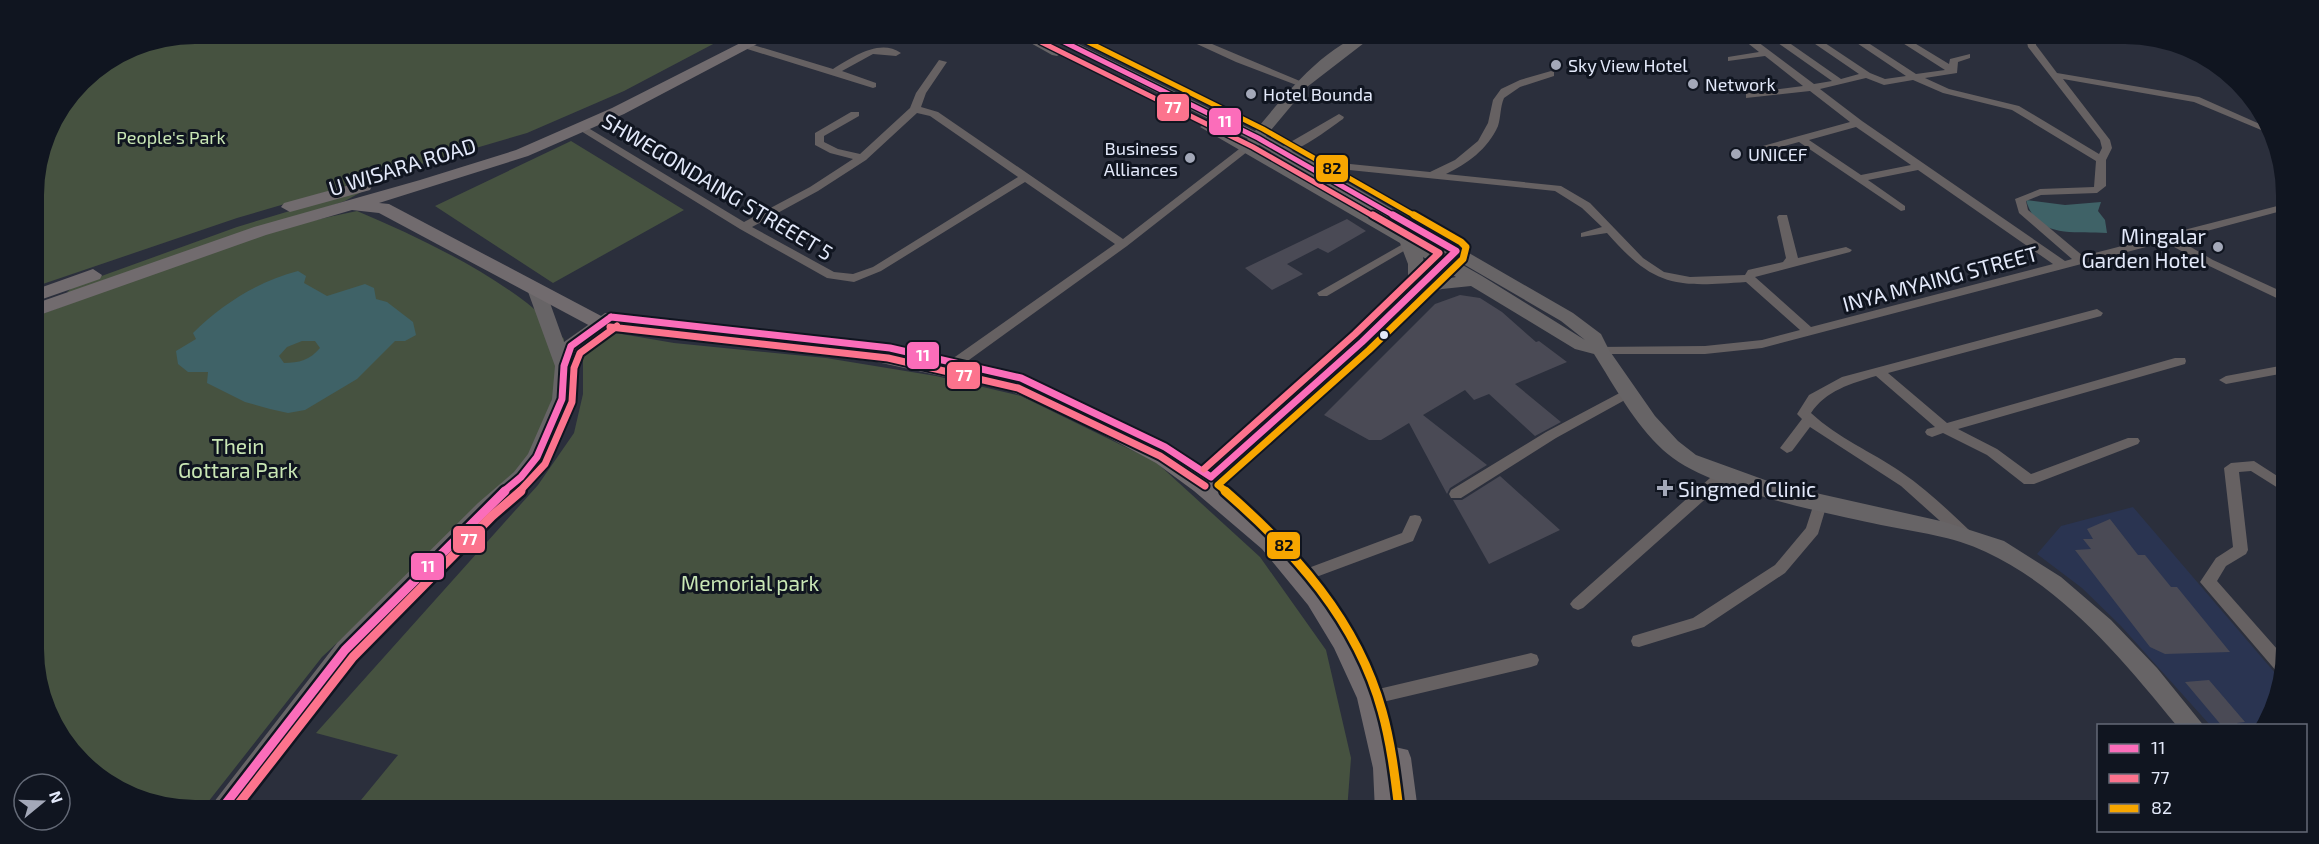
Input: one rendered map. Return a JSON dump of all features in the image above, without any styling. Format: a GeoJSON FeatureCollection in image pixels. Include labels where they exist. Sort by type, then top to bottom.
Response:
{"type":"FeatureCollection","features":[{"type":"Feature","properties":{"kind":"main road","name":"U WISARA ROAD"},"geometry":{"type":"LineString","coordinates":[[47,296],[348,205],[376,203],[426,184],[442,172],[576,118],[739,44]]}},
{"type":"Feature","properties":{"kind":"main road","name":"U WISARA ROAD"},"geometry":{"type":"LineString","coordinates":[[47,296],[257,218],[377,183],[442,172],[522,153],[581,128],[740,44]]}},
{"type":"Feature","properties":{"kind":"main road"},"geometry":{"type":"LineString","coordinates":[[1066,44],[1253,143],[1409,241],[1450,257],[1476,280],[1581,345],[1600,350]]}},
{"type":"Feature","properties":{"kind":"main road"},"geometry":{"type":"LineString","coordinates":[[1253,143],[1302,84],[1350,44]]}},
{"type":"Feature","properties":{"kind":"main road"},"geometry":{"type":"LineString","coordinates":[[1253,143],[1280,151],[1300,162],[1450,257],[1567,317],[1595,338],[1600,350],[1658,434],[1686,458],[1763,489],[1820,504],[1964,534],[1995,547],[2028,565],[2071,597],[2117,639],[2190,724]]}},
{"type":"Feature","properties":{"kind":"main road"},"geometry":{"type":"LineString","coordinates":[[377,183],[369,189],[376,203],[536,290],[599,319],[953,366],[1021,378],[1059,394],[1165,447],[1207,481],[1270,543],[1306,574],[1376,696],[1396,746],[1403,800]]}},
{"type":"Feature","properties":{"kind":"main road"},"geometry":{"type":"LineString","coordinates":[[420,226],[415,201],[426,184]]}},
{"type":"Feature","properties":{"kind":"main road"},"geometry":{"type":"LineString","coordinates":[[1409,241],[1419,275],[1417,291],[1440,284],[1476,280]]}},
{"type":"Feature","properties":{"kind":"main road"},"geometry":{"type":"LineString","coordinates":[[536,290],[564,366]]}},
{"type":"Feature","properties":{"kind":"main road"},"geometry":{"type":"LineString","coordinates":[[229,800],[345,650],[537,457],[562,399],[564,366],[571,346],[599,319]]}},
{"type":"Feature","properties":{"kind":"main road"},"geometry":{"type":"LineString","coordinates":[[1376,696],[1387,768],[1388,800]]}},
{"type":"Feature","properties":{"kind":"street"},"geometry":{"type":"LineString","coordinates":[[759,44],[873,85]]}},
{"type":"Feature","properties":{"kind":"street"},"geometry":{"type":"LineString","coordinates":[[1203,44],[1302,84]]}},
{"type":"Feature","properties":{"kind":"street"},"geometry":{"type":"LineString","coordinates":[[1755,44],[1858,123],[2064,266]]}},
{"type":"Feature","properties":{"kind":"street"},"geometry":{"type":"LineString","coordinates":[[1785,44],[1840,82]]}},
{"type":"Feature","properties":{"kind":"street"},"geometry":{"type":"LineString","coordinates":[[1820,44],[1880,82],[1954,71]]}},
{"type":"Feature","properties":{"kind":"street"},"geometry":{"type":"LineString","coordinates":[[1864,44],[1916,78],[1946,91],[2016,108],[2101,160]]}},
{"type":"Feature","properties":{"kind":"street"},"geometry":{"type":"LineString","coordinates":[[1910,44],[1954,71]]}},
{"type":"Feature","properties":{"kind":"street"},"geometry":{"type":"LineString","coordinates":[[2031,44],[2105,140],[2107,148],[2101,160],[2101,186],[2097,190],[2040,192],[2020,199],[2023,211],[2081,261]]}},
{"type":"Feature","properties":{"kind":"street"},"geometry":{"type":"LineString","coordinates":[[834,72],[872,51],[896,53]]}},
{"type":"Feature","properties":{"kind":"street"},"geometry":{"type":"LineString","coordinates":[[1731,59],[1767,53]]}},
{"type":"Feature","properties":{"kind":"street"},"geometry":{"type":"LineString","coordinates":[[1954,71],[1953,62],[1967,56]]}},
{"type":"Feature","properties":{"kind":"street"},"geometry":{"type":"LineString","coordinates":[[744,227],[814,189],[862,158],[917,109],[921,93],[942,62]]}},
{"type":"Feature","properties":{"kind":"street"},"geometry":{"type":"LineString","coordinates":[[1430,175],[1443,171],[1478,148],[1493,126],[1497,101],[1502,94],[1514,86],[1551,74]]}},
{"type":"Feature","properties":{"kind":"street"},"geometry":{"type":"LineString","coordinates":[[1749,96],[1813,87],[1867,75]]}},
{"type":"Feature","properties":{"kind":"street"},"geometry":{"type":"LineString","coordinates":[[2055,75],[2196,99],[2259,127]]}},
{"type":"Feature","properties":{"kind":"street"},"geometry":{"type":"LineString","coordinates":[[917,109],[934,114],[1123,244]]}},
{"type":"Feature","properties":{"kind":"street"},"geometry":{"type":"LineString","coordinates":[[855,114],[819,135],[819,142],[834,151],[862,158]]}},
{"type":"Feature","properties":{"kind":"street"},"geometry":{"type":"LineString","coordinates":[[1280,151],[1308,138],[1339,117]]}},
{"type":"Feature","properties":{"kind":"street"},"geometry":{"type":"LineString","coordinates":[[1756,151],[1858,123]]}},
{"type":"Feature","properties":{"kind":"street","name":"SHWEGONDAING STREEET 5"},"geometry":{"type":"LineString","coordinates":[[581,128],[744,227],[831,275],[854,278],[877,269],[1024,178]]}},
{"type":"Feature","properties":{"kind":"street"},"geometry":{"type":"LineString","coordinates":[[1801,139],[1900,208]]}},
{"type":"Feature","properties":{"kind":"street"},"geometry":{"type":"LineString","coordinates":[[953,366],[1123,244],[1253,143]]}},
{"type":"Feature","properties":{"kind":"street"},"geometry":{"type":"LineString","coordinates":[[1300,162],[1557,188],[1576,197],[1640,260],[1656,272],[1669,278],[1701,281],[1749,278],[1809,332]]}},
{"type":"Feature","properties":{"kind":"street"},"geometry":{"type":"LineString","coordinates":[[1858,180],[1920,166]]}},
{"type":"Feature","properties":{"kind":"street","name":"INYA MYAING STREET"},"geometry":{"type":"LineString","coordinates":[[1600,350],[1725,349],[1809,332],[2276,209]]}},
{"type":"Feature","properties":{"kind":"street"},"geometry":{"type":"LineString","coordinates":[[1783,217],[1792,258],[1787,264]]}},
{"type":"Feature","properties":{"kind":"street"},"geometry":{"type":"LineString","coordinates":[[1585,235],[1609,229]]}},
{"type":"Feature","properties":{"kind":"street"},"geometry":{"type":"LineString","coordinates":[[2167,238],[2208,262],[2276,294]]}},
{"type":"Feature","properties":{"kind":"street"},"geometry":{"type":"LineString","coordinates":[[1323,293],[1409,241]]}},
{"type":"Feature","properties":{"kind":"street"},"geometry":{"type":"LineString","coordinates":[[1749,278],[1752,273],[1846,250]]}},
{"type":"Feature","properties":{"kind":"street"},"geometry":{"type":"LineString","coordinates":[[1207,481],[1417,291],[1450,257]]}},
{"type":"Feature","properties":{"kind":"street"},"geometry":{"type":"LineString","coordinates":[[1964,534],[1919,492],[1818,428],[1804,414],[1814,398],[1847,380],[2097,313]]}},
{"type":"Feature","properties":{"kind":"street"},"geometry":{"type":"LineString","coordinates":[[1939,430],[2180,361]]}},
{"type":"Feature","properties":{"kind":"street"},"geometry":{"type":"LineString","coordinates":[[2226,380],[2276,371]]}},
{"type":"Feature","properties":{"kind":"street"},"geometry":{"type":"LineString","coordinates":[[1879,372],[1939,430],[1992,452],[2029,480],[2133,441]]}},
{"type":"Feature","properties":{"kind":"street"},"geometry":{"type":"LineString","coordinates":[[1456,494],[1551,435],[1629,392]]}},
{"type":"Feature","properties":{"kind":"street"},"geometry":{"type":"LineString","coordinates":[[1787,448],[1809,419]]}},
{"type":"Feature","properties":{"kind":"street"},"geometry":{"type":"LineString","coordinates":[[2275,659],[2208,582],[2221,562],[2241,550],[2231,468],[2254,465],[2276,481]]}},
{"type":"Feature","properties":{"kind":"street"},"geometry":{"type":"LineString","coordinates":[[1578,604],[1724,474]]}},
{"type":"Feature","properties":{"kind":"street"},"geometry":{"type":"LineString","coordinates":[[1639,641],[1698,623],[1780,569],[1812,530],[1820,504]]}},
{"type":"Feature","properties":{"kind":"street"},"geometry":{"type":"LineString","coordinates":[[1306,574],[1408,537],[1416,520]]}},
{"type":"Feature","properties":{"kind":"street"},"geometry":{"type":"LineString","coordinates":[[1376,696],[1531,660]]}},
{"type":"Feature","properties":{"kind":"shaded area"},"geometry":{"type":"Polygon","coordinates":[[[2026,200],[2065,205],[2101,202],[2098,211],[2105,220],[2107,233],[2069,232],[2047,227],[2031,213],[2026,200]]]}},
{"type":"Feature","properties":{"kind":"shaded area"},"geometry":{"type":"Polygon","coordinates":[[[298,271],[306,276],[304,283],[327,296],[365,284],[374,288],[376,299],[387,302],[413,322],[416,335],[405,341],[395,341],[357,379],[305,410],[288,413],[245,402],[207,383],[208,372],[188,372],[178,364],[176,351],[196,339],[193,333],[204,322],[255,287],[298,271]],[[302,341],[287,347],[279,356],[284,363],[304,360],[320,348],[315,341],[302,341]]]}},
{"type":"Feature","properties":{"kind":"shaded area"},"geometry":{"type":"Polygon","coordinates":[[[2133,507],[2274,672],[2267,698],[2255,724],[2209,724],[2121,626],[2082,588],[2037,554],[2061,526],[2133,507]]]}},
{"type":"Feature","properties":{"kind":"green space","name":"People's Park"},"geometry":{"type":"Polygon","coordinates":[[[195,44],[713,44],[624,91],[527,133],[237,218],[44,284],[44,185],[46,165],[55,137],[69,111],[95,81],[119,64],[146,52],[175,45],[195,44]]]}},
{"type":"Feature","properties":{"kind":"green space"},"geometry":{"type":"Polygon","coordinates":[[[571,141],[684,210],[553,283],[435,206],[571,141]]]}},
{"type":"Feature","properties":{"kind":"green space"},"geometry":{"type":"Polygon","coordinates":[[[356,191],[363,191],[345,201],[78,292],[67,292],[74,286],[237,227],[356,191]]]}},
{"type":"Feature","properties":{"kind":"green space","name":"Thein Gottara Park"},"geometry":{"type":"Polygon","coordinates":[[[357,211],[423,241],[508,289],[532,307],[564,339],[560,374],[538,443],[500,491],[322,657],[210,800],[165,798],[128,785],[95,763],[81,749],[59,716],[46,679],[44,649],[44,313],[234,243],[357,211]]]}},
{"type":"Feature","properties":{"kind":"green space","name":"Memorial park"},"geometry":{"type":"Polygon","coordinates":[[[604,331],[674,343],[826,358],[936,376],[1021,396],[1156,462],[1260,557],[1326,650],[1351,758],[1348,800],[361,800],[398,755],[316,733],[538,485],[574,433],[583,394],[583,343],[604,331]]]}},
{"type":"Feature","properties":{"kind":"building"},"geometry":{"type":"Polygon","coordinates":[[[1347,219],[1366,231],[1328,253],[1318,248],[1287,264],[1303,274],[1272,290],[1245,268],[1347,219]]]}},
{"type":"Feature","properties":{"kind":"building"},"geometry":{"type":"Polygon","coordinates":[[[1460,295],[1480,298],[1502,312],[1536,342],[1539,341],[1567,362],[1515,384],[1561,422],[1535,436],[1489,394],[1474,400],[1465,390],[1423,415],[1487,465],[1450,488],[1447,494],[1409,423],[1381,440],[1369,440],[1324,415],[1435,304],[1460,295]]]}},
{"type":"Feature","properties":{"kind":"building"},"geometry":{"type":"Polygon","coordinates":[[[1500,476],[1560,530],[1489,564],[1453,500],[1462,500],[1500,476]]]}},
{"type":"Feature","properties":{"kind":"building"},"geometry":{"type":"Polygon","coordinates":[[[2110,519],[2138,555],[2145,555],[2171,587],[2177,587],[2230,652],[2165,654],[2150,647],[2075,550],[2091,549],[2083,539],[2093,539],[2087,529],[2110,519]]]}},
{"type":"Feature","properties":{"kind":"building"},"geometry":{"type":"Polygon","coordinates":[[[2209,680],[2245,722],[2220,724],[2185,682],[2209,680]]]}},
{"type":"Feature","properties":{"kind":"transit line","name":"77"},"geometry":{"type":"LineString","coordinates":[[1045,44],[1253,147],[1439,253],[1355,334],[1204,469]]}},
{"type":"Feature","properties":{"kind":"transit line","name":"11"},"geometry":{"type":"LineString","coordinates":[[1068,44],[1258,138],[1456,251],[1362,342],[1211,477]]}},
{"type":"Feature","properties":{"kind":"transit line","name":"82"},"geometry":{"type":"LineString","coordinates":[[1092,44],[1263,129],[1461,242],[1466,247],[1463,259],[1369,350],[1218,485],[1292,554],[1322,589],[1346,626],[1366,666],[1382,709],[1393,757],[1398,800]]}},
{"type":"Feature","properties":{"kind":"transit line","name":"11"},"geometry":{"type":"LineString","coordinates":[[611,317],[890,348],[1021,378],[1165,447],[1211,477]]}},
{"type":"Feature","properties":{"kind":"transit line","name":"11"},"geometry":{"type":"LineString","coordinates":[[229,800],[345,650],[485,508],[521,477],[537,457],[562,399],[564,366],[571,346],[611,317]]}},
{"type":"Feature","properties":{"kind":"transit line","name":"77"},"geometry":{"type":"LineString","coordinates":[[242,800],[353,657],[492,516],[529,484],[545,464],[572,402],[574,368],[580,353],[617,326]]}},
{"type":"Feature","properties":{"kind":"transit line","name":"77"},"geometry":{"type":"LineString","coordinates":[[610,327],[888,358],[1018,388],[1160,456],[1205,486]]}},
{"type":"Feature","properties":{"kind":"place","name":"Sky View Hotel"},"geometry":{"type":"Point","coordinates":[1556,65]}},
{"type":"Feature","properties":{"kind":"place","name":"Network"},"geometry":{"type":"Point","coordinates":[1693,84]}},
{"type":"Feature","properties":{"kind":"place","name":"Hotel Bounda"},"geometry":{"type":"Point","coordinates":[1251,94]}},
{"type":"Feature","properties":{"kind":"place","name":"UNICEF"},"geometry":{"type":"Point","coordinates":[1736,154]}},
{"type":"Feature","properties":{"kind":"place","name":"Business Alliances"},"geometry":{"type":"Point","coordinates":[1190,158]}},
{"type":"Feature","properties":{"kind":"place","name":"Mingalar Garden Hotel"},"geometry":{"type":"Point","coordinates":[2218,247]}},
{"type":"Feature","properties":{"kind":"place","name":"Singmed Clinic"},"geometry":{"type":"Point","coordinates":[1665,488]}}]}
